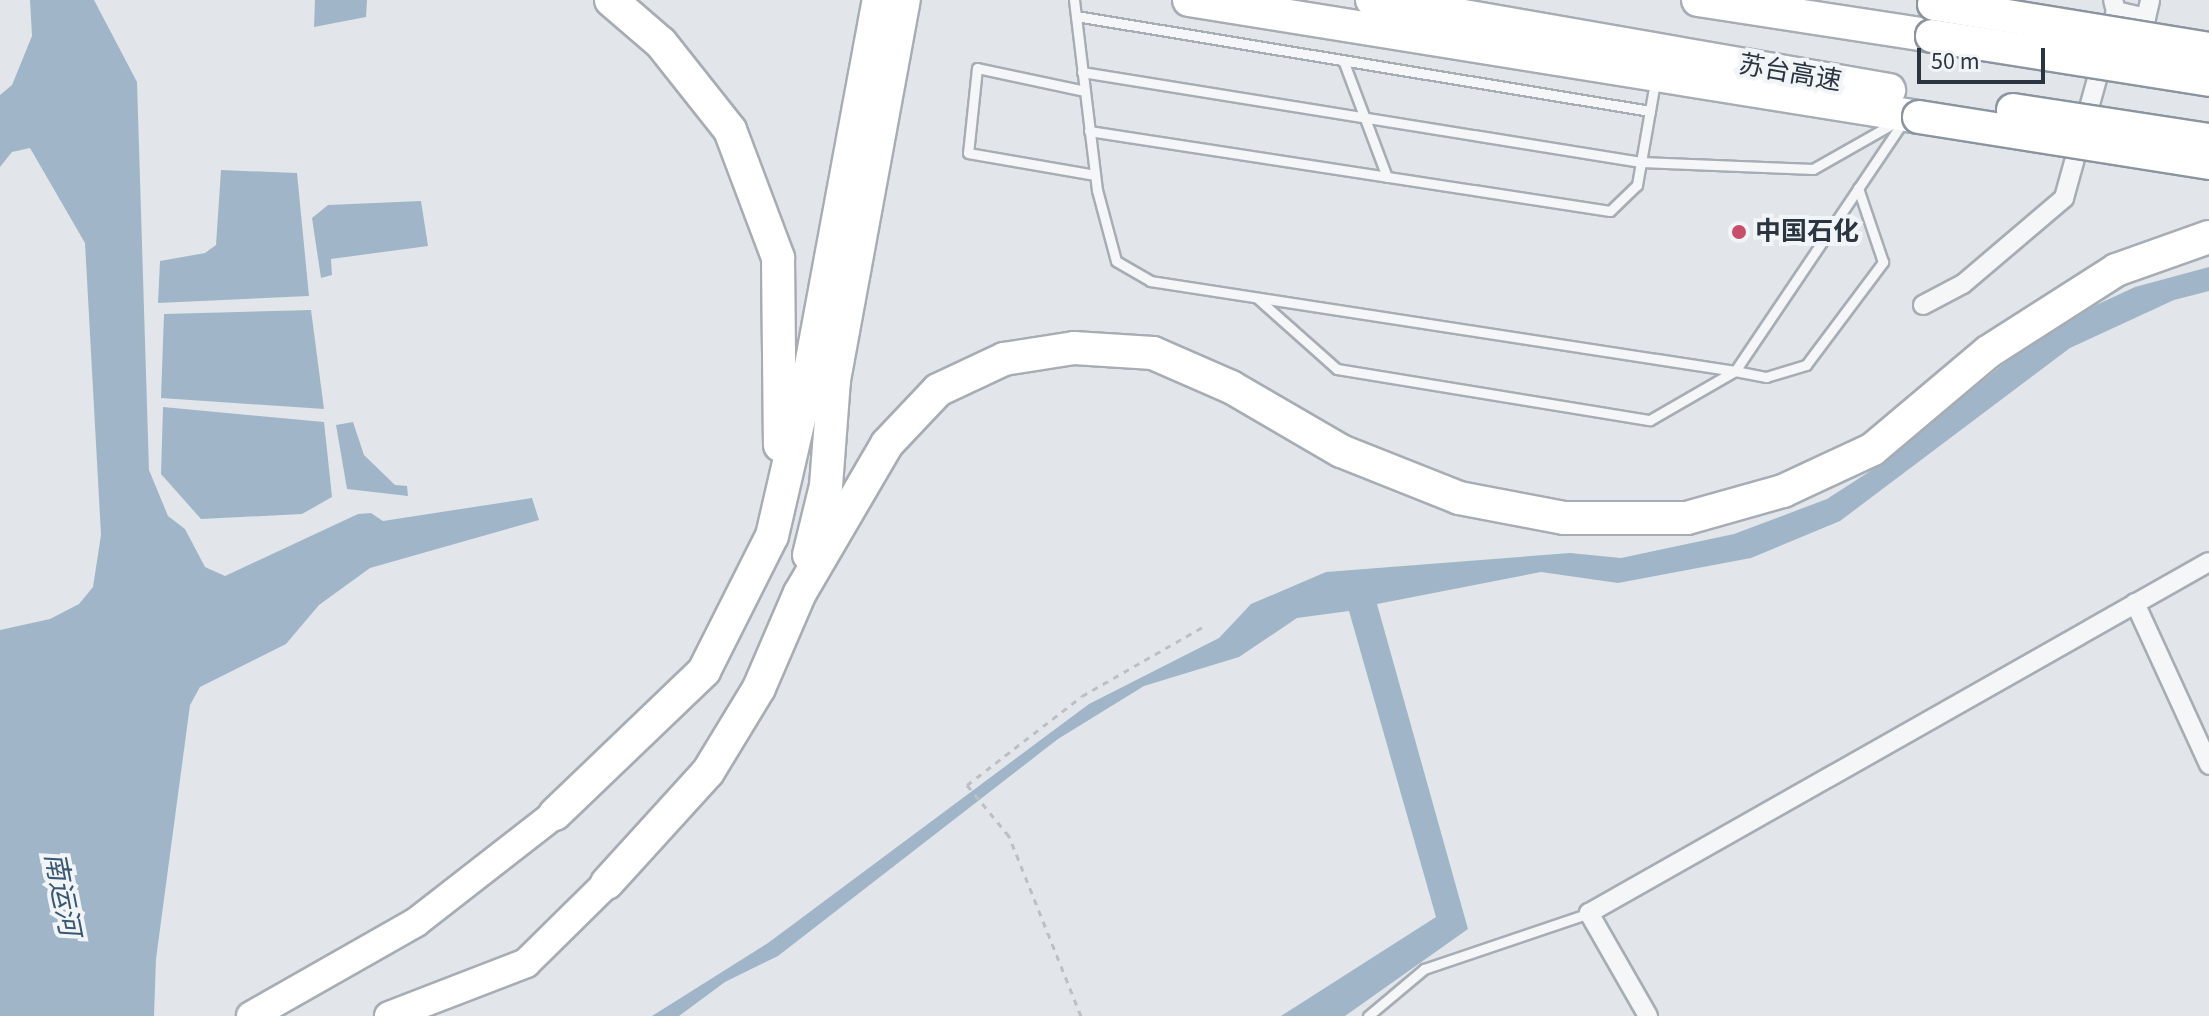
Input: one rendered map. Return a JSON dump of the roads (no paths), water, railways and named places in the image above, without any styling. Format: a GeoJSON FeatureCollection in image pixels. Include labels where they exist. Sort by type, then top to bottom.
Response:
{"type":"FeatureCollection","features":[{"type":"Feature","properties":{"kind":"highway"},"geometry":{"type":"LineString","coordinates":[[611,0],[661,43],[730,130],[778,258],[780,500]]}},
{"type":"Feature","properties":{"kind":"highway"},"geometry":{"type":"LineString","coordinates":[[555,814],[704,671],[772,536],[810,371],[879,0]]}},
{"type":"Feature","properties":{"kind":"highway"},"geometry":{"type":"LineString","coordinates":[[800,593],[826,486],[834,380],[904,0]]}},
{"type":"Feature","properties":{"kind":"highway"},"geometry":{"type":"LineString","coordinates":[[1189,0],[1656,75],[1916,109],[2209,163]]}},
{"type":"Feature","properties":{"kind":"highway","name":"苏台高速"},"geometry":{"type":"LineString","coordinates":[[1372,0],[1916,109],[2209,140]]}},
{"type":"Feature","properties":{"kind":"highway"},"geometry":{"type":"LineString","coordinates":[[1698,0],[2209,80]]}},
{"type":"Feature","properties":{"kind":"highway"},"geometry":{"type":"LineString","coordinates":[[1922,2],[2209,49]]}},
{"type":"Feature","properties":{"kind":"highway"},"geometry":{"type":"LineString","coordinates":[[607,883],[708,772],[759,688],[800,593],[887,444],[938,390],[1004,359],[1074,348],[1153,353],[1231,387],[1356,457],[1459,498],[1564,518],[1687,518],[1783,491],[1873,449],[1988,352],[2116,270],[2209,237]]}},
{"type":"Feature","properties":{"kind":"main road"},"geometry":{"type":"LineString","coordinates":[[251,1016],[415,923],[555,814]]}},
{"type":"Feature","properties":{"kind":"main road"},"geometry":{"type":"LineString","coordinates":[[397,1013],[526,963],[607,883]]}},
{"type":"Feature","properties":{"kind":"street"},"geometry":{"type":"LineString","coordinates":[[1923,305],[1963,284],[2064,198],[2115,6],[2146,18],[2150,0]]}},
{"type":"Feature","properties":{"kind":"street"},"geometry":{"type":"LineString","coordinates":[[1648,1016],[1589,913],[2209,562]]}},
{"type":"Feature","properties":{"kind":"street"},"geometry":{"type":"LineString","coordinates":[[2135,603],[2209,765]]}},
{"type":"Feature","properties":{"kind":"lane"},"geometry":{"type":"LineString","coordinates":[[1074,0],[1095,175],[1116,261],[1150,281],[1766,377],[1806,365],[1883,262],[1858,188]]}},
{"type":"Feature","properties":{"kind":"lane"},"geometry":{"type":"LineString","coordinates":[[1076,16],[1650,111]]}},
{"type":"Feature","properties":{"kind":"lane"},"geometry":{"type":"LineString","coordinates":[[1343,60],[1360,117],[1387,177]]}},
{"type":"Feature","properties":{"kind":"lane"},"geometry":{"type":"LineString","coordinates":[[1085,91],[977,68],[968,153],[1095,175]]}},
{"type":"Feature","properties":{"kind":"lane"},"geometry":{"type":"LineString","coordinates":[[1082,72],[1641,162],[1813,169],[1916,109]]}},
{"type":"Feature","properties":{"kind":"lane"},"geometry":{"type":"LineString","coordinates":[[1089,131],[1610,211],[1637,185],[1656,75]]}},
{"type":"Feature","properties":{"kind":"lane"},"geometry":{"type":"LineString","coordinates":[[1257,298],[1337,369],[1650,420],[1735,371],[1858,188],[1916,109]]}},
{"type":"Feature","properties":{"kind":"lane"},"geometry":{"type":"LineString","coordinates":[[1368,1016],[1424,969],[1589,913]]}},
{"type":"Feature","properties":{"kind":"water","name":"南运河"},"geometry":{"type":"Polygon","coordinates":[[[30,0],[94,0],[137,82],[149,470],[168,516],[185,529],[205,567],[225,576],[358,514],[371,513],[383,521],[532,498],[539,520],[370,568],[319,605],[286,644],[200,687],[190,705],[156,959],[154,1016],[0,1016],[0,630],[50,619],[79,604],[93,587],[101,535],[85,243],[30,148],[12,152],[0,167],[0,95],[12,85],[32,36],[30,0]]]}},
{"type":"Feature","properties":{"kind":"water"},"geometry":{"type":"Polygon","coordinates":[[[315,0],[367,0],[366,17],[314,27],[315,0]]]}},
{"type":"Feature","properties":{"kind":"water"},"geometry":{"type":"Polygon","coordinates":[[[221,170],[297,173],[309,296],[158,303],[160,261],[205,253],[216,245],[221,170]]]}},
{"type":"Feature","properties":{"kind":"water"},"geometry":{"type":"Polygon","coordinates":[[[421,201],[428,246],[331,259],[332,275],[321,278],[312,218],[328,205],[421,201]]]}},
{"type":"Feature","properties":{"kind":"water"},"geometry":{"type":"Polygon","coordinates":[[[2209,267],[2209,291],[2174,300],[2070,348],[1840,521],[1751,558],[1618,583],[1541,572],[1377,604],[1468,929],[1345,1016],[1281,1016],[1436,917],[1349,611],[1297,618],[1239,657],[1144,686],[1058,739],[778,956],[725,982],[679,1016],[652,1016],[768,943],[1089,704],[1219,638],[1251,604],[1326,572],[1570,553],[1621,558],[1734,534],[1827,499],[1875,468],[2011,358],[2081,312],[2135,287],[2209,267]]]}},
{"type":"Feature","properties":{"kind":"water"},"geometry":{"type":"Polygon","coordinates":[[[311,310],[324,409],[161,398],[164,314],[311,310]]]}},
{"type":"Feature","properties":{"kind":"water"},"geometry":{"type":"Polygon","coordinates":[[[163,407],[324,422],[332,497],[302,514],[201,519],[161,474],[163,407]]]}},
{"type":"Feature","properties":{"kind":"water"},"geometry":{"type":"Polygon","coordinates":[[[353,422],[364,455],[395,485],[407,486],[408,496],[347,489],[336,425],[353,422]]]}},
{"type":"Feature","properties":{"kind":"place","name":"中国石化"},"geometry":{"type":"Point","coordinates":[1739,232]}}]}
